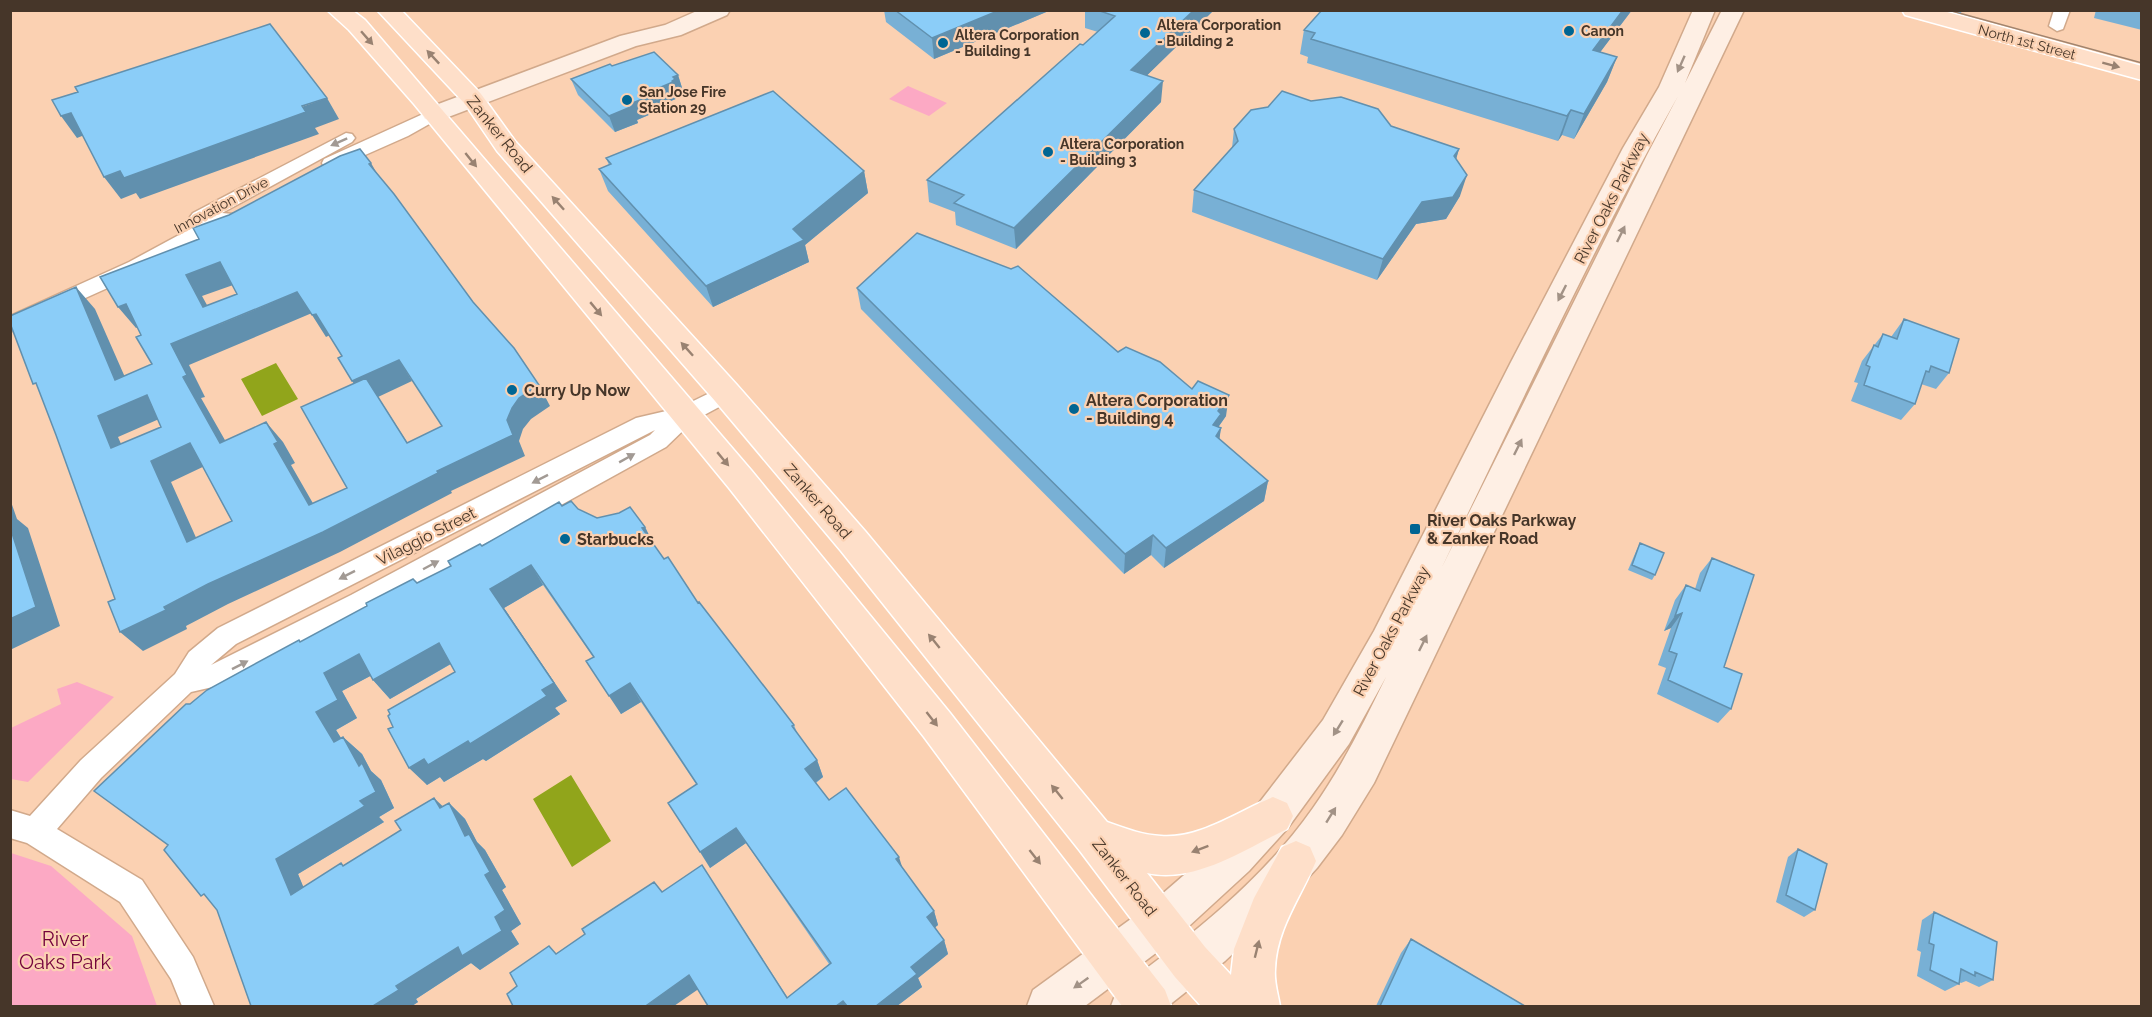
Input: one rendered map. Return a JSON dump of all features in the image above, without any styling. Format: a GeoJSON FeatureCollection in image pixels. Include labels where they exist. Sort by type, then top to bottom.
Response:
{"type":"FeatureCollection","features":[{"type":"Feature","properties":{"kind":"main road"},"geometry":{"type":"LineString","coordinates":[[338,10],[357,25],[434,114],[685,414],[937,725],[1114,960],[1142,1004]]}},
{"type":"Feature","properties":{"kind":"main road","name":"Zanker Road"},"geometry":{"type":"LineString","coordinates":[[388,10],[473,99],[506,146],[726,393],[853,542],[1094,837],[1190,962],[1230,1006]]}},
{"type":"Feature","properties":{"kind":"main road","name":"North 1st Street"},"geometry":{"type":"LineString","coordinates":[[1913,10],[2142,73]]}},
{"type":"Feature","properties":{"kind":"main road","name":"North 1st Street"},"geometry":{"type":"LineString","coordinates":[[2052,19],[2079,33]]}},
{"type":"Feature","properties":{"kind":"main road"},"geometry":{"type":"LineString","coordinates":[[1094,837],[1162,856],[1183,855],[1273,816]]}},
{"type":"Feature","properties":{"kind":"main road"},"geometry":{"type":"LineString","coordinates":[[1258,1006],[1252,986],[1257,944],[1271,906],[1296,861]]}},
{"type":"Feature","properties":{"kind":"street","name":"Innovation Drive"},"geometry":{"type":"LineString","coordinates":[[628,41],[654,24],[686,10]]}},
{"type":"Feature","properties":{"kind":"street","name":"Innovation Drive"},"geometry":{"type":"LineString","coordinates":[[10,325],[136,267],[298,178],[402,132],[434,114],[628,41],[673,30],[719,10]]}},
{"type":"Feature","properties":{"kind":"street","name":"River Oaks Parkway"},"geometry":{"type":"LineString","coordinates":[[1142,1004],[1259,900],[1296,861],[1323,827],[1360,770],[1478,494],[1636,148],[1671,87],[1704,10]]}},
{"type":"Feature","properties":{"kind":"street","name":"River Oaks Parkway"},"geometry":{"type":"LineString","coordinates":[[1049,1006],[1161,924],[1220,871],[1273,816],[1336,732],[1387,642],[1478,494],[1660,155],[1733,10]]}},
{"type":"Feature","properties":{"kind":"street","name":"Innovation Drive"},"geometry":{"type":"LineString","coordinates":[[10,307],[165,235],[334,143],[396,118],[434,114]]}},
{"type":"Feature","properties":{"kind":"street","name":"Vilaggio Street"},"geometry":{"type":"LineString","coordinates":[[23,828],[91,769],[184,682],[198,660],[227,636],[644,424],[685,414],[726,393]]}},
{"type":"Feature","properties":{"kind":"street","name":"Vilaggio Street"},"geometry":{"type":"LineString","coordinates":[[184,682],[221,675],[360,603],[658,441],[685,414]]}},
{"type":"Feature","properties":{"kind":"street"},"geometry":{"type":"LineString","coordinates":[[23,828],[131,891],[182,968],[198,1006]]}},
{"type":"Feature","properties":{"kind":"green space"},"geometry":{"type":"Polygon","coordinates":[[[908,86],[947,103],[929,116],[889,99],[908,86]]]}},
{"type":"Feature","properties":{"kind":"green space"},"geometry":{"type":"Polygon","coordinates":[[[77,682],[114,697],[28,782],[11,779],[11,728],[61,704],[57,689],[77,682]]]}},
{"type":"Feature","properties":{"kind":"green space","name":"River Oaks Park"},"geometry":{"type":"Polygon","coordinates":[[[11,853],[51,866],[132,936],[157,1006],[11,1006],[11,853]]]}},
{"type":"Feature","properties":{"kind":"shaded area"},"geometry":{"type":"Polygon","coordinates":[[[276,363],[298,399],[262,416],[241,379],[276,363]]]}},
{"type":"Feature","properties":{"kind":"shaded area"},"geometry":{"type":"Polygon","coordinates":[[[571,775],[611,841],[572,867],[533,799],[571,775]]]}},
{"type":"Feature","properties":{"kind":"building"},"geometry":{"type":"Polygon","coordinates":[[[895,10],[1000,10],[932,38],[895,10]]]}},
{"type":"Feature","properties":{"kind":"building","name":"Altera Corporation - Building 3"},"geometry":{"type":"Polygon","coordinates":[[[1097,10],[1194,10],[1131,70],[1163,81],[1014,228],[954,203],[964,195],[927,180],[1080,44],[1083,45],[1115,16],[1097,10]]]}},
{"type":"Feature","properties":{"kind":"building"},"geometry":{"type":"Polygon","coordinates":[[[1322,10],[1623,10],[1593,50],[1617,57],[1584,114],[1571,110],[1567,116],[1311,39],[1315,33],[1304,30],[1322,10]]]}},
{"type":"Feature","properties":{"kind":"building"},"geometry":{"type":"Polygon","coordinates":[[[270,24],[327,98],[302,106],[306,112],[124,178],[120,171],[104,177],[71,113],[61,116],[52,100],[78,92],[75,87],[270,24]]]}},
{"type":"Feature","properties":{"kind":"building"},"geometry":{"type":"Polygon","coordinates":[[[654,52],[678,75],[673,77],[675,79],[673,82],[642,95],[645,98],[630,104],[633,106],[609,116],[571,79],[610,64],[612,66],[654,52]]]}},
{"type":"Feature","properties":{"kind":"building"},"geometry":{"type":"Polygon","coordinates":[[[773,91],[864,171],[793,229],[804,240],[706,286],[599,169],[611,164],[606,158],[773,91]]]}},
{"type":"Feature","properties":{"kind":"building"},"geometry":{"type":"Polygon","coordinates":[[[1282,91],[1311,101],[1341,97],[1378,109],[1391,126],[1459,149],[1454,156],[1467,175],[1453,197],[1422,202],[1383,259],[1194,190],[1238,141],[1234,129],[1251,110],[1268,107],[1282,91]]]}},
{"type":"Feature","properties":{"kind":"building"},"geometry":{"type":"Polygon","coordinates":[[[360,149],[473,302],[514,348],[539,385],[519,398],[512,408],[507,420],[513,435],[437,471],[438,473],[323,532],[208,584],[164,607],[166,610],[120,632],[108,602],[115,599],[56,435],[36,383],[33,384],[10,323],[10,316],[76,287],[115,380],[152,364],[136,337],[141,335],[126,304],[118,307],[100,277],[199,239],[193,228],[229,215],[340,156],[360,149]],[[220,262],[186,275],[203,307],[237,294],[220,262]],[[297,292],[171,344],[187,375],[183,377],[220,443],[266,422],[278,442],[274,444],[309,505],[347,488],[301,407],[366,378],[407,443],[442,426],[399,360],[352,381],[338,358],[342,356],[316,314],[312,315],[297,292]],[[147,395],[98,416],[111,448],[161,427],[147,395]],[[190,443],[151,461],[187,542],[232,521],[190,443]]]}},
{"type":"Feature","properties":{"kind":"building","name":"Altera Corporation - Building 4"},"geometry":{"type":"Polygon","coordinates":[[[917,233],[1011,269],[1018,266],[1118,352],[1126,347],[1160,362],[1192,389],[1198,381],[1229,395],[1218,411],[1221,414],[1213,425],[1221,428],[1216,436],[1268,481],[1166,548],[1153,535],[1125,554],[857,288],[917,233]]]}},
{"type":"Feature","properties":{"kind":"building"},"geometry":{"type":"Polygon","coordinates":[[[1904,319],[1959,339],[1949,373],[1931,366],[1929,372],[1926,371],[1915,404],[1864,385],[1870,367],[1866,365],[1874,345],[1878,347],[1883,334],[1897,339],[1904,319]]]}},
{"type":"Feature","properties":{"kind":"building"},"geometry":{"type":"Polygon","coordinates":[[[571,501],[578,509],[597,518],[619,513],[630,507],[664,559],[668,557],[698,603],[794,725],[792,726],[817,760],[805,769],[829,800],[846,788],[899,857],[896,859],[934,911],[927,917],[944,940],[911,967],[917,974],[876,1006],[847,1006],[843,1001],[836,1006],[708,1006],[689,975],[648,1006],[513,1006],[507,994],[517,986],[510,973],[549,946],[556,954],[585,934],[582,929],[654,882],[662,892],[702,865],[787,998],[831,963],[736,828],[700,852],[668,803],[697,784],[630,683],[609,696],[586,661],[594,657],[531,565],[490,589],[554,683],[542,690],[547,696],[470,744],[468,741],[428,765],[424,759],[409,768],[388,729],[393,727],[388,710],[455,672],[439,643],[373,680],[359,654],[324,673],[338,700],[316,712],[334,742],[343,737],[359,766],[362,763],[376,792],[360,801],[365,806],[276,859],[291,895],[341,863],[343,866],[401,830],[395,821],[434,798],[440,808],[449,803],[465,836],[469,834],[490,872],[485,875],[505,910],[495,917],[502,931],[462,956],[458,947],[396,986],[399,990],[373,1006],[251,1006],[217,910],[204,894],[201,896],[164,850],[168,845],[94,791],[186,704],[190,704],[207,690],[367,606],[366,603],[413,579],[417,583],[451,566],[448,561],[480,544],[482,546],[559,502],[562,506],[571,501]]]}},
{"type":"Feature","properties":{"kind":"building"},"geometry":{"type":"Polygon","coordinates":[[[10,527],[36,607],[10,619],[10,527]]]}},
{"type":"Feature","properties":{"kind":"building"},"geometry":{"type":"Polygon","coordinates":[[[1640,543],[1664,553],[1655,575],[1632,565],[1640,543]]]}},
{"type":"Feature","properties":{"kind":"building"},"geometry":{"type":"Polygon","coordinates":[[[1712,558],[1754,575],[1724,667],[1742,674],[1731,709],[1668,680],[1677,654],[1669,651],[1682,613],[1675,616],[1686,585],[1700,591],[1712,558]]]}},
{"type":"Feature","properties":{"kind":"building"},"geometry":{"type":"Polygon","coordinates":[[[1798,849],[1827,864],[1815,910],[1786,895],[1798,849]]]}},
{"type":"Feature","properties":{"kind":"building"},"geometry":{"type":"Polygon","coordinates":[[[1934,912],[1997,942],[1993,980],[1975,972],[1975,976],[1961,969],[1959,984],[1930,970],[1934,945],[1929,943],[1934,912]]]}},
{"type":"Feature","properties":{"kind":"building"},"geometry":{"type":"Polygon","coordinates":[[[1411,939],[1525,1006],[1380,1006],[1411,939]]]}},
{"type":"Feature","properties":{"kind":"tram line"},"geometry":{"type":"LineString","coordinates":[[1948,10],[2142,63]]}},
{"type":"Feature","properties":{"kind":"place","name":"Canon"},"geometry":{"type":"Point","coordinates":[1569,31]}},
{"type":"Feature","properties":{"kind":"place","name":"Altera Corporation - Building 2"},"geometry":{"type":"Point","coordinates":[1145,33]}},
{"type":"Feature","properties":{"kind":"place","name":"Altera Corporation - Building 1"},"geometry":{"type":"Point","coordinates":[943,43]}},
{"type":"Feature","properties":{"kind":"place","name":"San Jose Fire Station 29"},"geometry":{"type":"Point","coordinates":[627,100]}},
{"type":"Feature","properties":{"kind":"place","name":"Altera Corporation - Building 3"},"geometry":{"type":"Point","coordinates":[1048,152]}},
{"type":"Feature","properties":{"kind":"place","name":"Curry Up Now"},"geometry":{"type":"Point","coordinates":[512,390]}},
{"type":"Feature","properties":{"kind":"place","name":"Altera Corporation - Building 4"},"geometry":{"type":"Point","coordinates":[1074,409]}},
{"type":"Feature","properties":{"kind":"place","name":"River Oaks Parkway & Zanker Road"},"geometry":{"type":"Point","coordinates":[1415,529]}},
{"type":"Feature","properties":{"kind":"place","name":"Starbucks"},"geometry":{"type":"Point","coordinates":[565,539]}}]}
